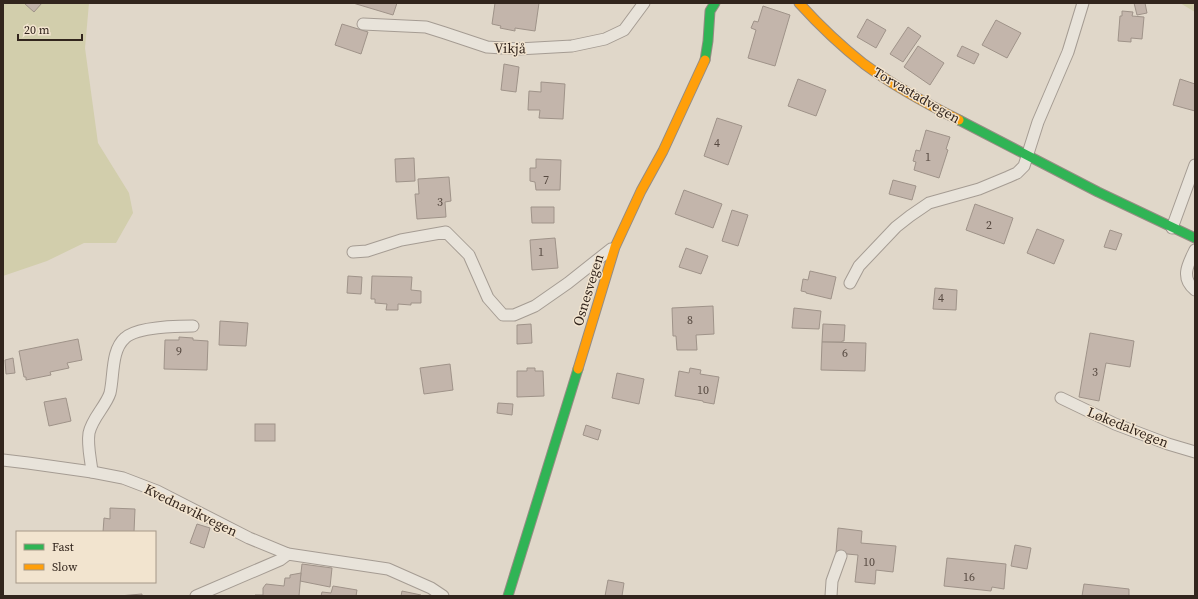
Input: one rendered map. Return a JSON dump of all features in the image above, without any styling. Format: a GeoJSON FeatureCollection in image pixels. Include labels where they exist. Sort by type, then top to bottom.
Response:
{"type":"FeatureCollection","features":[{"type":"Feature","properties":{"kind":"street","name":"Osnesvegen"},"geometry":{"type":"LineString","coordinates":[[508,596],[616,247],[641,191],[662,151],[705,60],[710,11],[715,3]]}},
{"type":"Feature","properties":{"kind":"street","name":"Torvastadvegen"},"geometry":{"type":"LineString","coordinates":[[799,3],[826,31],[888,81],[1028,156],[1195,238]]}},
{"type":"Feature","properties":{"kind":"lane","name":"Vikjå"},"geometry":{"type":"LineString","coordinates":[[363,24],[426,27],[487,47],[518,49],[564,46],[605,39],[624,30],[644,3]]}},
{"type":"Feature","properties":{"kind":"lane"},"geometry":{"type":"LineString","coordinates":[[850,283],[859,266],[896,227],[929,203],[979,189],[1017,173],[1024,166],[1028,156],[1031,140],[1068,52],[1084,3]]}},
{"type":"Feature","properties":{"kind":"lane"},"geometry":{"type":"LineString","coordinates":[[1172,228],[1195,166]]}},
{"type":"Feature","properties":{"kind":"lane"},"geometry":{"type":"LineString","coordinates":[[353,252],[367,251],[401,240],[446,232],[469,256],[488,298],[503,315],[514,315],[535,306],[568,283],[618,244]]}},
{"type":"Feature","properties":{"kind":"lane"},"geometry":{"type":"LineString","coordinates":[[1195,250],[1187,265],[1186,273],[1189,284],[1195,290]]}},
{"type":"Feature","properties":{"kind":"lane"},"geometry":{"type":"LineString","coordinates":[[92,472],[89,432],[95,418],[110,394],[115,357],[120,345],[125,338],[142,330],[164,327],[193,326]]}},
{"type":"Feature","properties":{"kind":"lane","name":"Løkedalvegen"},"geometry":{"type":"LineString","coordinates":[[1061,398],[1115,424],[1168,444],[1195,452]]}},
{"type":"Feature","properties":{"kind":"lane","name":"Kvednavikvegen"},"geometry":{"type":"LineString","coordinates":[[3,460],[92,472],[123,478],[157,491],[249,538],[288,554],[388,570],[431,588],[443,596]]}},
{"type":"Feature","properties":{"kind":"lane"},"geometry":{"type":"LineString","coordinates":[[196,596],[280,560],[288,554]]}},
{"type":"Feature","properties":{"kind":"lane"},"geometry":{"type":"LineString","coordinates":[[830,596],[832,581],[841,556]]}},
{"type":"Feature","properties":{"kind":"shaded area"},"geometry":{"type":"Polygon","coordinates":[[[3,3],[89,3],[85,48],[98,143],[129,193],[133,213],[116,243],[84,243],[47,261],[3,276],[3,3]]]}},
{"type":"Feature","properties":{"kind":"shaded area"},"geometry":{"type":"Polygon","coordinates":[[[1180,3],[1195,3],[1195,12],[1180,3]]]}},
{"type":"Feature","properties":{"kind":"building"},"geometry":{"type":"Polygon","coordinates":[[[42,3],[34,12],[25,4],[42,3]]]}},
{"type":"Feature","properties":{"kind":"building"},"geometry":{"type":"Polygon","coordinates":[[[353,3],[397,3],[393,15],[353,3]]]}},
{"type":"Feature","properties":{"kind":"building"},"geometry":{"type":"Polygon","coordinates":[[[495,3],[539,3],[535,31],[515,28],[515,31],[500,28],[501,26],[492,24],[495,3]]]}},
{"type":"Feature","properties":{"kind":"building"},"geometry":{"type":"Polygon","coordinates":[[[1134,3],[1145,3],[1147,13],[1137,15],[1134,3]]]}},
{"type":"Feature","properties":{"kind":"building"},"geometry":{"type":"Polygon","coordinates":[[[763,6],[790,15],[775,66],[748,58],[756,30],[751,28],[754,21],[758,22],[763,6]]]}},
{"type":"Feature","properties":{"kind":"building"},"geometry":{"type":"Polygon","coordinates":[[[1122,11],[1133,12],[1132,16],[1144,17],[1142,39],[1131,38],[1131,42],[1118,41],[1120,16],[1122,16],[1122,11]]]}},
{"type":"Feature","properties":{"kind":"building"},"geometry":{"type":"Polygon","coordinates":[[[867,19],[886,30],[876,48],[857,37],[867,19]]]}},
{"type":"Feature","properties":{"kind":"building"},"geometry":{"type":"Polygon","coordinates":[[[996,20],[1021,33],[1007,58],[982,45],[996,20]]]}},
{"type":"Feature","properties":{"kind":"building"},"geometry":{"type":"Polygon","coordinates":[[[342,24],[368,32],[361,54],[335,45],[342,24]]]}},
{"type":"Feature","properties":{"kind":"building"},"geometry":{"type":"Polygon","coordinates":[[[908,27],[921,36],[903,62],[890,54],[908,27]]]}},
{"type":"Feature","properties":{"kind":"building"},"geometry":{"type":"Polygon","coordinates":[[[918,46],[944,63],[930,85],[904,67],[918,46]]]}},
{"type":"Feature","properties":{"kind":"building"},"geometry":{"type":"Polygon","coordinates":[[[962,46],[979,54],[974,64],[957,56],[962,46]]]}},
{"type":"Feature","properties":{"kind":"building"},"geometry":{"type":"Polygon","coordinates":[[[504,64],[519,67],[516,92],[501,90],[504,64]]]}},
{"type":"Feature","properties":{"kind":"building"},"geometry":{"type":"Polygon","coordinates":[[[798,79],[826,90],[816,116],[788,106],[798,79]]]}},
{"type":"Feature","properties":{"kind":"building"},"geometry":{"type":"Polygon","coordinates":[[[1180,79],[1195,84],[1195,111],[1173,105],[1180,79]]]}},
{"type":"Feature","properties":{"kind":"building"},"geometry":{"type":"Polygon","coordinates":[[[541,82],[565,84],[563,119],[539,118],[540,110],[528,110],[529,91],[541,92],[541,82]]]}},
{"type":"Feature","properties":{"kind":"building"},"geometry":{"type":"Polygon","coordinates":[[[717,118],[742,126],[728,165],[704,156],[717,118]]]}},
{"type":"Feature","properties":{"kind":"building"},"geometry":{"type":"Polygon","coordinates":[[[926,130],[950,137],[946,149],[948,150],[939,178],[914,170],[916,162],[913,161],[916,150],[920,151],[926,130]]]}},
{"type":"Feature","properties":{"kind":"building"},"geometry":{"type":"Polygon","coordinates":[[[414,158],[415,181],[396,182],[395,159],[414,158]]]}},
{"type":"Feature","properties":{"kind":"building"},"geometry":{"type":"Polygon","coordinates":[[[536,159],[561,160],[560,190],[536,190],[535,182],[530,181],[530,168],[536,168],[536,159]]]}},
{"type":"Feature","properties":{"kind":"building"},"geometry":{"type":"Polygon","coordinates":[[[449,177],[451,201],[445,202],[446,217],[417,219],[415,194],[419,194],[418,179],[449,177]]]}},
{"type":"Feature","properties":{"kind":"building"},"geometry":{"type":"Polygon","coordinates":[[[893,180],[916,186],[912,200],[889,194],[893,180]]]}},
{"type":"Feature","properties":{"kind":"building"},"geometry":{"type":"Polygon","coordinates":[[[684,190],[722,204],[713,228],[675,214],[684,190]]]}},
{"type":"Feature","properties":{"kind":"building"},"geometry":{"type":"Polygon","coordinates":[[[975,204],[1013,218],[1004,244],[966,230],[975,204]]]}},
{"type":"Feature","properties":{"kind":"building"},"geometry":{"type":"Polygon","coordinates":[[[531,207],[554,207],[554,223],[532,223],[531,207]]]}},
{"type":"Feature","properties":{"kind":"building"},"geometry":{"type":"Polygon","coordinates":[[[732,210],[748,215],[738,246],[722,241],[732,210]]]}},
{"type":"Feature","properties":{"kind":"building"},"geometry":{"type":"Polygon","coordinates":[[[1037,229],[1064,240],[1054,264],[1027,253],[1037,229]]]}},
{"type":"Feature","properties":{"kind":"building"},"geometry":{"type":"Polygon","coordinates":[[[1110,230],[1122,234],[1116,250],[1104,247],[1110,230]]]}},
{"type":"Feature","properties":{"kind":"building"},"geometry":{"type":"Polygon","coordinates":[[[555,238],[558,268],[532,270],[530,240],[555,238]]]}},
{"type":"Feature","properties":{"kind":"building"},"geometry":{"type":"Polygon","coordinates":[[[686,248],[708,256],[701,274],[679,267],[686,248]]]}},
{"type":"Feature","properties":{"kind":"building"},"geometry":{"type":"Polygon","coordinates":[[[810,271],[836,277],[831,299],[801,291],[803,279],[808,280],[810,271]]]}},
{"type":"Feature","properties":{"kind":"building"},"geometry":{"type":"Polygon","coordinates":[[[348,276],[362,277],[361,294],[347,293],[348,276]]]}},
{"type":"Feature","properties":{"kind":"building"},"geometry":{"type":"Polygon","coordinates":[[[372,276],[412,277],[411,290],[421,291],[421,303],[411,303],[411,305],[398,304],[398,310],[386,310],[387,304],[375,303],[375,299],[371,299],[372,276]]]}},
{"type":"Feature","properties":{"kind":"building"},"geometry":{"type":"Polygon","coordinates":[[[935,288],[957,290],[956,310],[933,309],[935,288]]]}},
{"type":"Feature","properties":{"kind":"building"},"geometry":{"type":"Polygon","coordinates":[[[713,306],[714,334],[696,335],[697,350],[677,350],[676,336],[673,336],[672,308],[713,306]]]}},
{"type":"Feature","properties":{"kind":"building"},"geometry":{"type":"Polygon","coordinates":[[[794,308],[821,311],[819,329],[792,328],[794,308]]]}},
{"type":"Feature","properties":{"kind":"building"},"geometry":{"type":"Polygon","coordinates":[[[220,321],[248,323],[246,346],[219,345],[220,321]]]}},
{"type":"Feature","properties":{"kind":"building"},"geometry":{"type":"Polygon","coordinates":[[[531,324],[532,343],[517,344],[517,325],[531,324]]]}},
{"type":"Feature","properties":{"kind":"building"},"geometry":{"type":"Polygon","coordinates":[[[823,324],[845,325],[844,341],[822,342],[823,324]]]}},
{"type":"Feature","properties":{"kind":"building"},"geometry":{"type":"Polygon","coordinates":[[[1090,333],[1134,341],[1130,367],[1106,363],[1099,401],[1079,397],[1090,333]]]}},
{"type":"Feature","properties":{"kind":"building"},"geometry":{"type":"Polygon","coordinates":[[[179,337],[208,341],[207,370],[164,369],[165,340],[179,340],[179,337]]]}},
{"type":"Feature","properties":{"kind":"building"},"geometry":{"type":"Polygon","coordinates":[[[78,339],[82,360],[67,363],[69,368],[50,372],[51,375],[26,380],[26,377],[24,377],[19,351],[78,339]]]}},
{"type":"Feature","properties":{"kind":"building"},"geometry":{"type":"Polygon","coordinates":[[[822,342],[866,343],[865,371],[821,370],[822,342]]]}},
{"type":"Feature","properties":{"kind":"building"},"geometry":{"type":"Polygon","coordinates":[[[13,358],[15,373],[6,374],[5,360],[13,358]]]}},
{"type":"Feature","properties":{"kind":"building"},"geometry":{"type":"Polygon","coordinates":[[[450,364],[453,390],[424,394],[420,368],[450,364]]]}},
{"type":"Feature","properties":{"kind":"building"},"geometry":{"type":"Polygon","coordinates":[[[527,368],[535,368],[535,371],[543,371],[544,396],[517,397],[517,371],[527,371],[527,368]]]}},
{"type":"Feature","properties":{"kind":"building"},"geometry":{"type":"Polygon","coordinates":[[[690,368],[701,370],[700,374],[719,377],[714,404],[675,396],[679,371],[689,373],[690,368]]]}},
{"type":"Feature","properties":{"kind":"building"},"geometry":{"type":"Polygon","coordinates":[[[617,373],[644,379],[639,404],[612,398],[617,373]]]}},
{"type":"Feature","properties":{"kind":"building"},"geometry":{"type":"Polygon","coordinates":[[[66,398],[71,421],[49,426],[44,402],[66,398]]]}},
{"type":"Feature","properties":{"kind":"building"},"geometry":{"type":"Polygon","coordinates":[[[498,403],[513,404],[512,415],[497,413],[498,403]]]}},
{"type":"Feature","properties":{"kind":"building"},"geometry":{"type":"Polygon","coordinates":[[[255,424],[275,424],[275,441],[255,441],[255,424]]]}},
{"type":"Feature","properties":{"kind":"building"},"geometry":{"type":"Polygon","coordinates":[[[586,425],[601,430],[598,440],[583,435],[586,425]]]}},
{"type":"Feature","properties":{"kind":"building"},"geometry":{"type":"Polygon","coordinates":[[[110,508],[135,509],[134,531],[103,531],[104,518],[110,519],[110,508]]]}},
{"type":"Feature","properties":{"kind":"building"},"geometry":{"type":"Polygon","coordinates":[[[197,524],[210,528],[204,548],[190,543],[197,524]]]}},
{"type":"Feature","properties":{"kind":"building"},"geometry":{"type":"Polygon","coordinates":[[[838,528],[862,531],[861,543],[896,546],[893,572],[876,570],[875,584],[855,582],[858,555],[836,553],[838,528]]]}},
{"type":"Feature","properties":{"kind":"building"},"geometry":{"type":"Polygon","coordinates":[[[1015,545],[1031,548],[1027,569],[1011,566],[1015,545]]]}},
{"type":"Feature","properties":{"kind":"building"},"geometry":{"type":"Polygon","coordinates":[[[947,558],[1006,564],[1004,589],[992,587],[991,591],[944,586],[947,558]]]}},
{"type":"Feature","properties":{"kind":"building"},"geometry":{"type":"Polygon","coordinates":[[[302,564],[332,568],[330,587],[300,581],[302,564]]]}},
{"type":"Feature","properties":{"kind":"building"},"geometry":{"type":"Polygon","coordinates":[[[301,573],[299,596],[255,596],[263,595],[263,588],[266,584],[284,586],[285,578],[290,578],[290,575],[301,573]]]}},
{"type":"Feature","properties":{"kind":"building"},"geometry":{"type":"Polygon","coordinates":[[[608,580],[624,583],[622,596],[605,596],[608,580]]]}},
{"type":"Feature","properties":{"kind":"building"},"geometry":{"type":"Polygon","coordinates":[[[1084,584],[1129,589],[1129,596],[1082,596],[1084,584]]]}},
{"type":"Feature","properties":{"kind":"building"},"geometry":{"type":"Polygon","coordinates":[[[333,586],[357,590],[356,596],[321,596],[322,592],[331,593],[333,586]]]}},
{"type":"Feature","properties":{"kind":"building"},"geometry":{"type":"Polygon","coordinates":[[[402,591],[421,595],[421,596],[401,596],[402,591]]]}},
{"type":"Feature","properties":{"kind":"building"},"geometry":{"type":"Polygon","coordinates":[[[142,594],[142,596],[119,596],[142,594]]]}},
{"type":"Feature","properties":{"kind":"traffic: fast"},"geometry":{"type":"LineString","coordinates":[[705,60],[710,11],[715,3]]}},
{"type":"Feature","properties":{"kind":"traffic: fast"},"geometry":{"type":"LineString","coordinates":[[959,120],[1098,192],[1195,238]]}},
{"type":"Feature","properties":{"kind":"traffic: fast"},"geometry":{"type":"LineString","coordinates":[[508,596],[578,369]]}},
{"type":"Feature","properties":{"kind":"traffic: slow"},"geometry":{"type":"LineString","coordinates":[[799,3],[830,35],[864,64],[887,80],[959,120]]}},
{"type":"Feature","properties":{"kind":"traffic: slow"},"geometry":{"type":"LineString","coordinates":[[578,369],[615,247],[641,191],[663,151],[705,60]]}}]}
